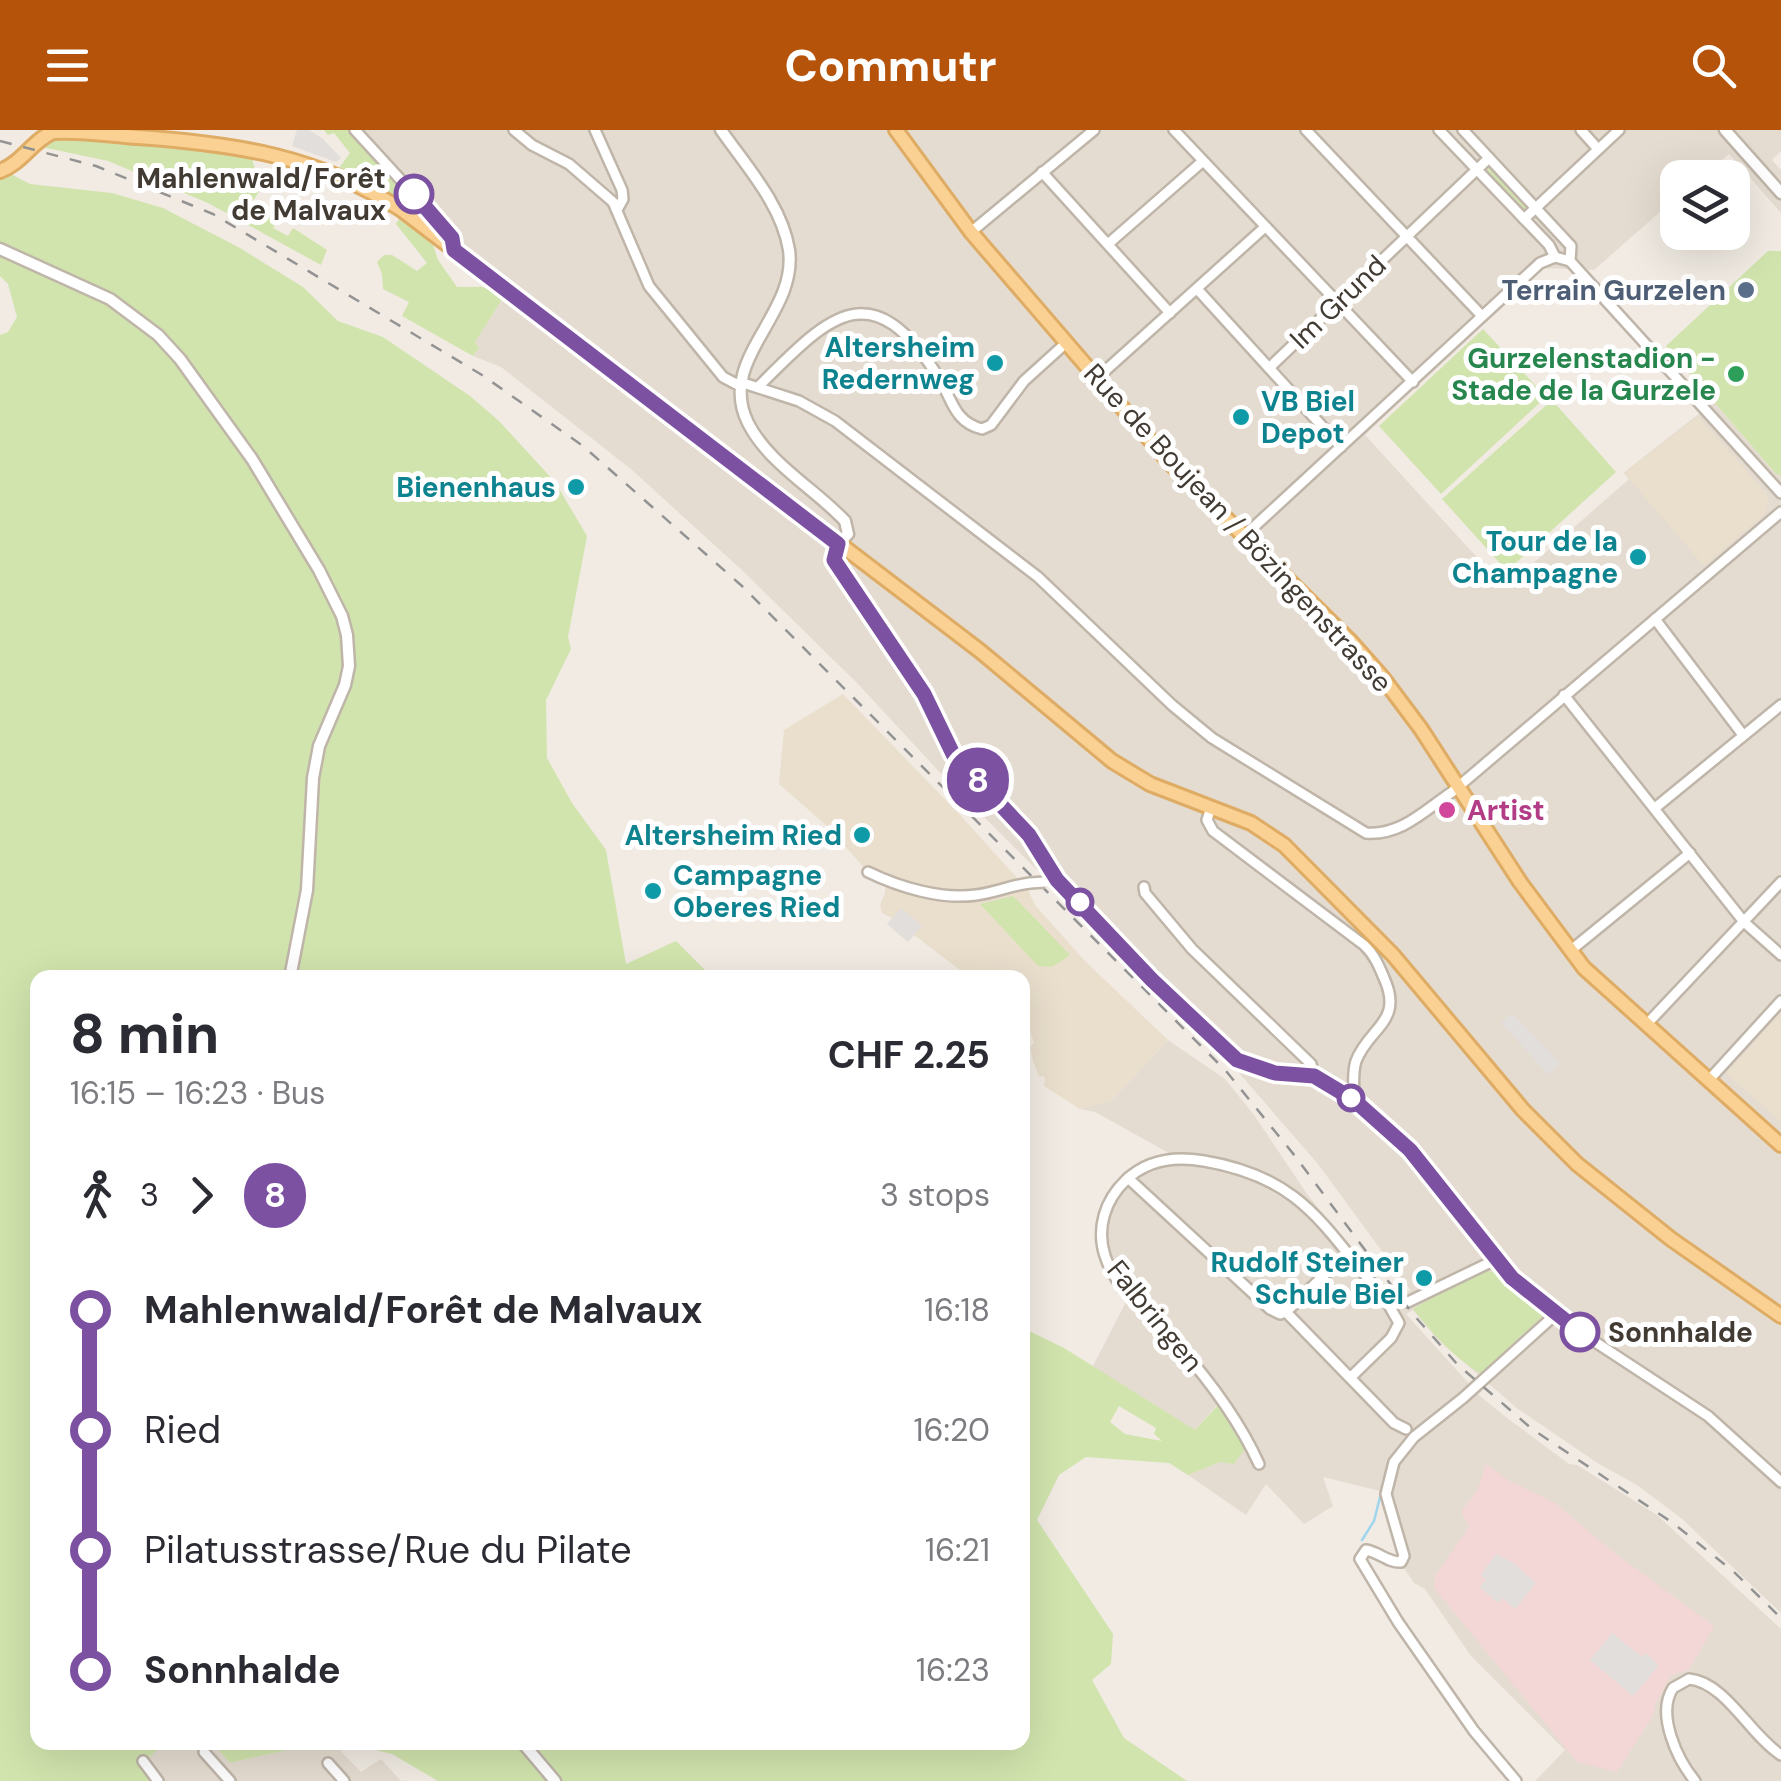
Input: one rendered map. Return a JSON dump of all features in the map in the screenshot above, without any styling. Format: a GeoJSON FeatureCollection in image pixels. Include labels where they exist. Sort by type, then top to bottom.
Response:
{"type":"FeatureCollection","features":[{"type":"Feature","properties":{"kind":"main road","name":"Rue de Boujean / Bözingenstrasse"},"geometry":{"type":"LineString","coordinates":[[896,130],[972,232],[1096,380],[1169,462],[1374,668],[1413,718],[1570,951],[1592,976],[1781,1145]]}},
{"type":"Feature","properties":{"kind":"main road"},"geometry":{"type":"LineString","coordinates":[[0,170],[15,163],[40,138],[58,131],[228,144],[270,152],[358,184],[402,210],[980,651],[1112,761],[1150,784],[1263,830],[1296,855],[1394,955],[1523,1110],[1577,1164],[1671,1239],[1781,1316]]}},
{"type":"Feature","properties":{"kind":"street"},"geometry":{"type":"LineString","coordinates":[[355,130],[443,226],[452,238],[454,250]]}},
{"type":"Feature","properties":{"kind":"street"},"geometry":{"type":"LineString","coordinates":[[514,130],[532,145],[569,164],[618,208],[640,270],[722,376],[799,401],[835,420],[1038,577],[1212,738],[1366,833],[1390,832],[1408,824],[1781,512]]}},
{"type":"Feature","properties":{"kind":"street"},"geometry":{"type":"LineString","coordinates":[[595,130],[622,190],[618,208]]}},
{"type":"Feature","properties":{"kind":"street"},"geometry":{"type":"LineString","coordinates":[[721,130],[772,206],[784,230],[790,258],[783,297],[749,356],[740,384],[744,414],[756,436],[846,521],[848,534],[838,544],[834,560],[924,694],[947,745],[1029,835],[1057,880],[1226,1053],[1275,1073],[1314,1076],[1354,1100],[1410,1150],[1495,1260],[1556,1314],[1708,1416],[1781,1482]]}},
{"type":"Feature","properties":{"kind":"street"},"geometry":{"type":"LineString","coordinates":[[972,232],[1094,130]]}},
{"type":"Feature","properties":{"kind":"street"},"geometry":{"type":"LineString","coordinates":[[1174,130],[1412,382]]}},
{"type":"Feature","properties":{"kind":"street","name":"Im Grund"},"geometry":{"type":"LineString","coordinates":[[1306,130],[1482,316]]}},
{"type":"Feature","properties":{"kind":"street"},"geometry":{"type":"LineString","coordinates":[[1439,130],[1549,245],[1555,256],[1570,261],[1781,493]]}},
{"type":"Feature","properties":{"kind":"street"},"geometry":{"type":"LineString","coordinates":[[1463,130],[1571,246],[1570,261]]}},
{"type":"Feature","properties":{"kind":"street"},"geometry":{"type":"LineString","coordinates":[[1581,130],[1598,149]]}},
{"type":"Feature","properties":{"kind":"street"},"geometry":{"type":"LineString","coordinates":[[1524,220],[1619,130]]}},
{"type":"Feature","properties":{"kind":"street"},"geometry":{"type":"LineString","coordinates":[[1725,130],[1781,192]]}},
{"type":"Feature","properties":{"kind":"street","name":"Im Grund"},"geometry":{"type":"LineString","coordinates":[[1269,368],[1489,158]]}},
{"type":"Feature","properties":{"kind":"street"},"geometry":{"type":"LineString","coordinates":[[1108,244],[1203,161]]}},
{"type":"Feature","properties":{"kind":"street"},"geometry":{"type":"LineString","coordinates":[[1042,172],[1170,312]]}},
{"type":"Feature","properties":{"kind":"street"},"geometry":{"type":"LineString","coordinates":[[1096,380],[1265,227]]}},
{"type":"Feature","properties":{"kind":"street"},"geometry":{"type":"LineString","coordinates":[[0,249],[91,288],[132,314],[180,359],[232,431],[319,570],[342,616],[349,666],[320,746],[313,778],[307,890],[292,970]]}},
{"type":"Feature","properties":{"kind":"street"},"geometry":{"type":"LineString","coordinates":[[1244,536],[1540,263],[1555,256]]}},
{"type":"Feature","properties":{"kind":"street"},"geometry":{"type":"LineString","coordinates":[[1198,290],[1341,448]]}},
{"type":"Feature","properties":{"kind":"street"},"geometry":{"type":"LineString","coordinates":[[758,387],[809,336],[830,322],[868,313],[904,330],[939,378],[956,413],[982,429],[992,425],[1034,371],[1066,344]]}},
{"type":"Feature","properties":{"kind":"street"},"geometry":{"type":"LineString","coordinates":[[1654,619],[1744,736]]}},
{"type":"Feature","properties":{"kind":"street"},"geometry":{"type":"LineString","coordinates":[[1564,695],[1744,922],[1781,955]]}},
{"type":"Feature","properties":{"kind":"street"},"geometry":{"type":"LineString","coordinates":[[1655,808],[1781,705]]}},
{"type":"Feature","properties":{"kind":"street"},"geometry":{"type":"LineString","coordinates":[[1211,807],[1208,820],[1213,831],[1364,945],[1387,984],[1391,1006],[1385,1022],[1354,1065],[1354,1100]]}},
{"type":"Feature","properties":{"kind":"street"},"geometry":{"type":"LineString","coordinates":[[1570,951],[1690,854]]}},
{"type":"Feature","properties":{"kind":"street"},"geometry":{"type":"LineString","coordinates":[[868,872],[892,883],[958,896],[1057,880]]}},
{"type":"Feature","properties":{"kind":"street"},"geometry":{"type":"LineString","coordinates":[[1646,1025],[1781,882]]}},
{"type":"Feature","properties":{"kind":"street"},"geometry":{"type":"LineString","coordinates":[[1144,887],[1192,949],[1311,1064],[1314,1076]]}},
{"type":"Feature","properties":{"kind":"street"},"geometry":{"type":"LineString","coordinates":[[1708,1081],[1781,1001]]}},
{"type":"Feature","properties":{"kind":"street"},"geometry":{"type":"LineString","coordinates":[[1346,1254],[1280,1314],[1128,1178],[1142,1168],[1170,1158],[1202,1160],[1279,1184],[1301,1200],[1386,1300],[1399,1323]]}},
{"type":"Feature","properties":{"kind":"street","name":"Falbringen"},"geometry":{"type":"LineString","coordinates":[[1128,1178],[1112,1195],[1103,1220],[1102,1243],[1110,1267],[1203,1374],[1259,1464]]}},
{"type":"Feature","properties":{"kind":"street"},"geometry":{"type":"LineString","coordinates":[[1386,1300],[1408,1302],[1495,1260]]}},
{"type":"Feature","properties":{"kind":"street"},"geometry":{"type":"LineString","coordinates":[[1351,1377],[1391,1338],[1408,1302]]}},
{"type":"Feature","properties":{"kind":"street"},"geometry":{"type":"LineString","coordinates":[[1286,1312],[1394,1423],[1406,1429]]}},
{"type":"Feature","properties":{"kind":"street"},"geometry":{"type":"LineString","coordinates":[[1516,1781],[1474,1731],[1360,1560],[1366,1550],[1394,1562],[1401,1562],[1404,1556],[1386,1494],[1394,1462],[1414,1437],[1556,1314]]}},
{"type":"Feature","properties":{"kind":"street"},"geometry":{"type":"LineString","coordinates":[[1695,1781],[1675,1746],[1666,1709],[1673,1688],[1689,1679],[1714,1687],[1755,1735],[1781,1755]]}},
{"type":"Feature","properties":{"kind":"street"},"geometry":{"type":"LineString","coordinates":[[529,1750],[555,1781]]}},
{"type":"Feature","properties":{"kind":"street"},"geometry":{"type":"LineString","coordinates":[[204,1752],[230,1781]]}},
{"type":"Feature","properties":{"kind":"street"},"geometry":{"type":"LineString","coordinates":[[143,1761],[158,1781]]}},
{"type":"Feature","properties":{"kind":"street"},"geometry":{"type":"LineString","coordinates":[[328,1762],[344,1781]]}},
{"type":"Feature","properties":{"kind":"shaded area"},"geometry":{"type":"Polygon","coordinates":[[[297,130],[309,130],[341,158],[336,162],[292,146],[297,130]]]}},
{"type":"Feature","properties":{"kind":"shaded area"},"geometry":{"type":"Polygon","coordinates":[[[352,130],[1781,130],[1781,151],[1772,160],[1781,170],[1781,213],[1750,178],[1750,160],[1734,160],[1729,154],[1722,160],[1660,160],[1660,212],[1594,270],[1540,268],[1365,435],[1505,588],[1629,479],[1624,473],[1627,470],[1714,402],[1776,474],[1781,475],[1781,1613],[1681,1518],[1518,1409],[1437,1339],[1413,1310],[1406,1314],[1480,1396],[1569,1464],[1577,1465],[1657,1515],[1781,1629],[1781,1781],[1535,1781],[1565,1750],[1471,1656],[1425,1589],[1414,1583],[1404,1568],[1380,1491],[1323,1477],[1333,1506],[1304,1524],[1266,1484],[1246,1515],[1188,1475],[1220,1462],[1217,1405],[1195,1430],[1092,1368],[1130,1294],[1114,1274],[1102,1228],[1123,1183],[1169,1158],[1167,1152],[1095,1112],[1080,1109],[1112,1100],[1168,1040],[1225,1079],[1371,1275],[1387,1288],[1411,1291],[1318,1164],[1233,1066],[945,778],[858,684],[632,470],[501,367],[473,356],[479,348],[475,342],[505,295],[386,172],[352,130]]]}},
{"type":"Feature","properties":{"kind":"shaded area"},"geometry":{"type":"Polygon","coordinates":[[[1698,416],[1769,501],[1764,515],[1704,566],[1624,473],[1698,416]]]}},
{"type":"Feature","properties":{"kind":"shaded area"},"geometry":{"type":"Polygon","coordinates":[[[843,694],[961,816],[1085,961],[1168,1040],[1112,1100],[1080,1109],[1044,1086],[1045,1077],[1039,1076],[1030,1047],[1034,1043],[1030,1031],[1030,970],[960,970],[882,913],[886,880],[868,872],[827,826],[779,784],[784,730],[843,694]]]}},
{"type":"Feature","properties":{"kind":"shaded area"},"geometry":{"type":"Polygon","coordinates":[[[901,908],[922,926],[908,942],[887,924],[901,908]]]}},
{"type":"Feature","properties":{"kind":"shaded area"},"geometry":{"type":"Polygon","coordinates":[[[1512,1013],[1560,1062],[1549,1075],[1501,1023],[1512,1013]]]}},
{"type":"Feature","properties":{"kind":"shaded area"},"geometry":{"type":"Polygon","coordinates":[[[1781,1013],[1781,1122],[1726,1073],[1781,1013]]]}},
{"type":"Feature","properties":{"kind":"shaded area"},"geometry":{"type":"Polygon","coordinates":[[[1486,1464],[1508,1480],[1555,1503],[1617,1555],[1714,1626],[1689,1670],[1670,1676],[1654,1714],[1617,1772],[1577,1762],[1434,1588],[1435,1576],[1469,1527],[1461,1512],[1478,1489],[1486,1464]]]}},
{"type":"Feature","properties":{"kind":"shaded area"},"geometry":{"type":"Polygon","coordinates":[[[1496,1554],[1536,1583],[1515,1609],[1503,1598],[1498,1603],[1480,1587],[1486,1580],[1481,1575],[1496,1554]]]}},
{"type":"Feature","properties":{"kind":"shaded area"},"geometry":{"type":"Polygon","coordinates":[[[1612,1633],[1659,1665],[1633,1696],[1590,1660],[1612,1633]]]}},
{"type":"Feature","properties":{"kind":"shaded area"},"geometry":{"type":"Polygon","coordinates":[[[157,1750],[218,1750],[230,1763],[287,1750],[340,1750],[361,1772],[381,1759],[401,1781],[158,1781],[143,1761],[157,1750]]]}},
{"type":"Feature","properties":{"kind":"green space"},"geometry":{"type":"Polygon","coordinates":[[[324,130],[352,130],[427,213],[339,168],[350,153],[334,133],[328,135],[324,130]]]}},
{"type":"Feature","properties":{"kind":"green space"},"geometry":{"type":"Polygon","coordinates":[[[74,136],[216,150],[252,158],[260,190],[251,204],[278,219],[273,228],[288,236],[293,228],[327,250],[321,265],[208,203],[108,161],[42,147],[58,138],[74,136]]]}},
{"type":"Feature","properties":{"kind":"green space"},"geometry":{"type":"Polygon","coordinates":[[[1491,165],[1530,207],[1525,212],[1485,173],[1491,165]]]}},
{"type":"Feature","properties":{"kind":"green space"},"geometry":{"type":"Polygon","coordinates":[[[0,171],[30,184],[112,193],[163,208],[240,248],[303,287],[338,321],[383,337],[470,396],[499,421],[555,482],[587,536],[568,637],[571,649],[546,700],[547,758],[572,803],[606,850],[626,964],[676,941],[705,970],[30,970],[30,1750],[157,1750],[144,1761],[158,1781],[0,1781],[0,335],[8,332],[17,317],[8,284],[0,276],[0,171]]]}},
{"type":"Feature","properties":{"kind":"green space"},"geometry":{"type":"Polygon","coordinates":[[[399,219],[431,239],[438,260],[457,287],[482,287],[505,295],[475,342],[479,348],[473,356],[402,316],[409,302],[383,289],[377,262],[384,255],[392,255],[417,271],[427,263],[396,224],[399,219]]]}},
{"type":"Feature","properties":{"kind":"green space","name":"Gurzelenstadion - Stade de la Gurzele"},"geometry":{"type":"Polygon","coordinates":[[[1768,251],[1781,251],[1781,475],[1776,474],[1666,346],[1768,251]]]}},
{"type":"Feature","properties":{"kind":"green space"},"geometry":{"type":"Polygon","coordinates":[[[1483,329],[1546,397],[1441,494],[1379,426],[1483,329]]]}},
{"type":"Feature","properties":{"kind":"green space"},"geometry":{"type":"Polygon","coordinates":[[[1552,400],[1616,472],[1507,571],[1442,499],[1552,400]]]}},
{"type":"Feature","properties":{"kind":"green space"},"geometry":{"type":"Polygon","coordinates":[[[1013,896],[1070,955],[1052,967],[1038,966],[980,904],[1013,896]]]}},
{"type":"Feature","properties":{"kind":"green space"},"geometry":{"type":"Polygon","coordinates":[[[1476,1270],[1496,1272],[1545,1314],[1481,1374],[1444,1344],[1413,1309],[1476,1270]]]}},
{"type":"Feature","properties":{"kind":"green space"},"geometry":{"type":"Polygon","coordinates":[[[1030,1331],[1064,1348],[1195,1430],[1218,1405],[1245,1449],[1234,1464],[1220,1462],[1188,1475],[1169,1463],[1086,1457],[1059,1475],[1037,1520],[1113,1634],[1111,1664],[1092,1680],[1124,1738],[1187,1781],[438,1781],[392,1754],[376,1750],[1030,1750],[1030,1331]],[[1119,1406],[1110,1422],[1125,1434],[1162,1441],[1154,1434],[1156,1428],[1119,1406]]]}},
{"type":"Feature","properties":{"kind":"green space"},"geometry":{"type":"Polygon","coordinates":[[[218,1750],[287,1750],[230,1763],[218,1750]]]}},
{"type":"Feature","properties":{"kind":"waterway"},"geometry":{"type":"LineString","coordinates":[[1362,1540],[1374,1521],[1381,1493]]}},
{"type":"Feature","properties":{"kind":"railway"},"geometry":{"type":"LineString","coordinates":[[0,141],[96,166],[213,214],[482,375],[583,446],[742,586],[1226,1071],[1412,1313],[1457,1364],[1532,1429],[1673,1523],[1734,1572],[1781,1618]]}},
{"type":"Feature","properties":{"kind":"bus line","name":"8"},"geometry":{"type":"LineString","coordinates":[[414,194],[452,238],[454,250],[838,544],[834,560],[924,694],[953,754],[1029,835],[1057,880],[1226,1053],[1275,1073],[1314,1076],[1354,1100],[1410,1150],[1512,1278],[1580,1332]]}},
{"type":"Feature","properties":{"kind":"place","name":"Mahlenwald/Forêt de Malvaux"},"geometry":{"type":"Point","coordinates":[414,194]}},
{"type":"Feature","properties":{"kind":"place","name":"Terrain Gurzelen"},"geometry":{"type":"Point","coordinates":[1746,290]}},
{"type":"Feature","properties":{"kind":"place","name":"Altersheim Redernweg"},"geometry":{"type":"Point","coordinates":[995,363]}},
{"type":"Feature","properties":{"kind":"place","name":"Gurzelenstadion - Stade de la Gurzele"},"geometry":{"type":"Point","coordinates":[1736,374]}},
{"type":"Feature","properties":{"kind":"place","name":"VB Biel Depot"},"geometry":{"type":"Point","coordinates":[1241,417]}},
{"type":"Feature","properties":{"kind":"place","name":"Bienenhaus"},"geometry":{"type":"Point","coordinates":[576,487]}},
{"type":"Feature","properties":{"kind":"place","name":"Tour de la Champagne"},"geometry":{"type":"Point","coordinates":[1638,557]}},
{"type":"Feature","properties":{"kind":"place","name":"Artist"},"geometry":{"type":"Point","coordinates":[1447,810]}},
{"type":"Feature","properties":{"kind":"place","name":"Altersheim Ried"},"geometry":{"type":"Point","coordinates":[862,835]}},
{"type":"Feature","properties":{"kind":"place","name":"Campagne Oberes Ried"},"geometry":{"type":"Point","coordinates":[653,891]}},
{"type":"Feature","properties":{"kind":"place","name":"Rudolf Steiner Schule Biel"},"geometry":{"type":"Point","coordinates":[1424,1278]}},
{"type":"Feature","properties":{"kind":"place","name":"Sonnhalde"},"geometry":{"type":"Point","coordinates":[1580,1332]}}]}
